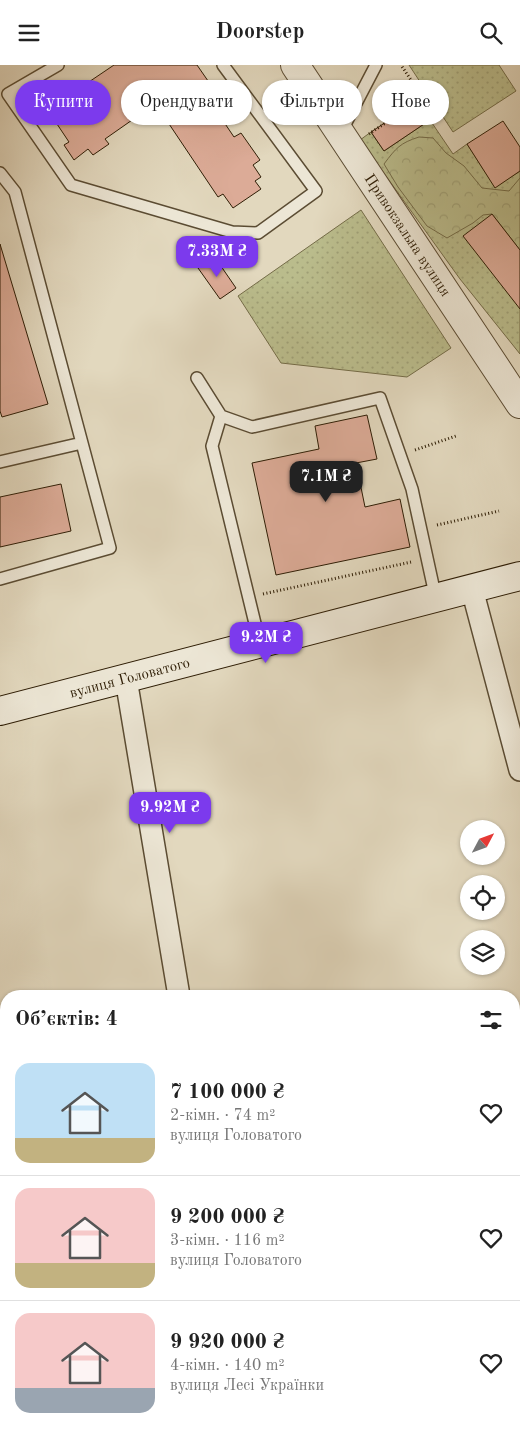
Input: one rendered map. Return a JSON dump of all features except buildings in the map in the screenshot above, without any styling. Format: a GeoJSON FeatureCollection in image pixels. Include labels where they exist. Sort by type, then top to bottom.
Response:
{"type":"FeatureCollection","features":[{"type":"Feature","properties":{"kind":"main road","name":"Привокзальна вулиця"},"geometry":{"type":"LineString","coordinates":[[295,65],[520,403]]}},
{"type":"Feature","properties":{"kind":"main road","name":"вулиця Головатого"},"geometry":{"type":"LineString","coordinates":[[0,711],[520,576]]}},
{"type":"Feature","properties":{"kind":"street"},"geometry":{"type":"LineString","coordinates":[[472,589],[520,770]]}},
{"type":"Feature","properties":{"kind":"street"},"geometry":{"type":"LineString","coordinates":[[126,679],[178,990]]}},
{"type":"Feature","properties":{"kind":"lane"},"geometry":{"type":"LineString","coordinates":[[58,65],[8,94],[72,185],[232,232],[258,233],[316,191],[223,65]]}},
{"type":"Feature","properties":{"kind":"lane"},"geometry":{"type":"LineString","coordinates":[[345,140],[376,65]]}},
{"type":"Feature","properties":{"kind":"lane"},"geometry":{"type":"LineString","coordinates":[[0,173],[15,192],[110,548],[0,579]]}},
{"type":"Feature","properties":{"kind":"lane"},"geometry":{"type":"LineString","coordinates":[[197,378],[221,416],[252,427],[380,398],[412,489],[436,599]]}},
{"type":"Feature","properties":{"kind":"lane"},"geometry":{"type":"LineString","coordinates":[[221,416],[212,447],[260,644]]}},
{"type":"Feature","properties":{"kind":"lane"},"geometry":{"type":"LineString","coordinates":[[0,462],[82,443]]}},
{"type":"Feature","properties":{"kind":"path"},"geometry":{"type":"LineString","coordinates":[[345,140],[423,98],[401,65]]}},
{"type":"Feature","properties":{"kind":"path"},"geometry":{"type":"LineString","coordinates":[[410,452],[456,436]]}},
{"type":"Feature","properties":{"kind":"path"},"geometry":{"type":"LineString","coordinates":[[431,526],[498,511]]}},
{"type":"Feature","properties":{"kind":"path"},"geometry":{"type":"LineString","coordinates":[[248,597],[428,559]]}},
{"type":"Feature","properties":{"kind":"green space"},"geometry":{"type":"Polygon","coordinates":[[[409,65],[499,65],[516,91],[453,132],[448,125],[449,80],[419,80],[409,65]]]}},
{"type":"Feature","properties":{"kind":"green space"},"geometry":{"type":"Polygon","coordinates":[[[423,125],[433,125],[453,154],[467,144],[495,187],[520,171],[520,354],[460,279],[360,140],[371,132],[384,151],[423,125]]]}},
{"type":"Feature","properties":{"kind":"green space"},"geometry":{"type":"Polygon","coordinates":[[[419,137],[433,138],[446,153],[464,166],[482,188],[509,191],[520,178],[520,250],[492,214],[483,215],[447,238],[427,226],[398,187],[384,164],[399,147],[407,141],[419,137]]]}},
{"type":"Feature","properties":{"kind":"green space"},"geometry":{"type":"Polygon","coordinates":[[[361,210],[451,348],[407,377],[281,363],[238,296],[361,210]]]}}]}
